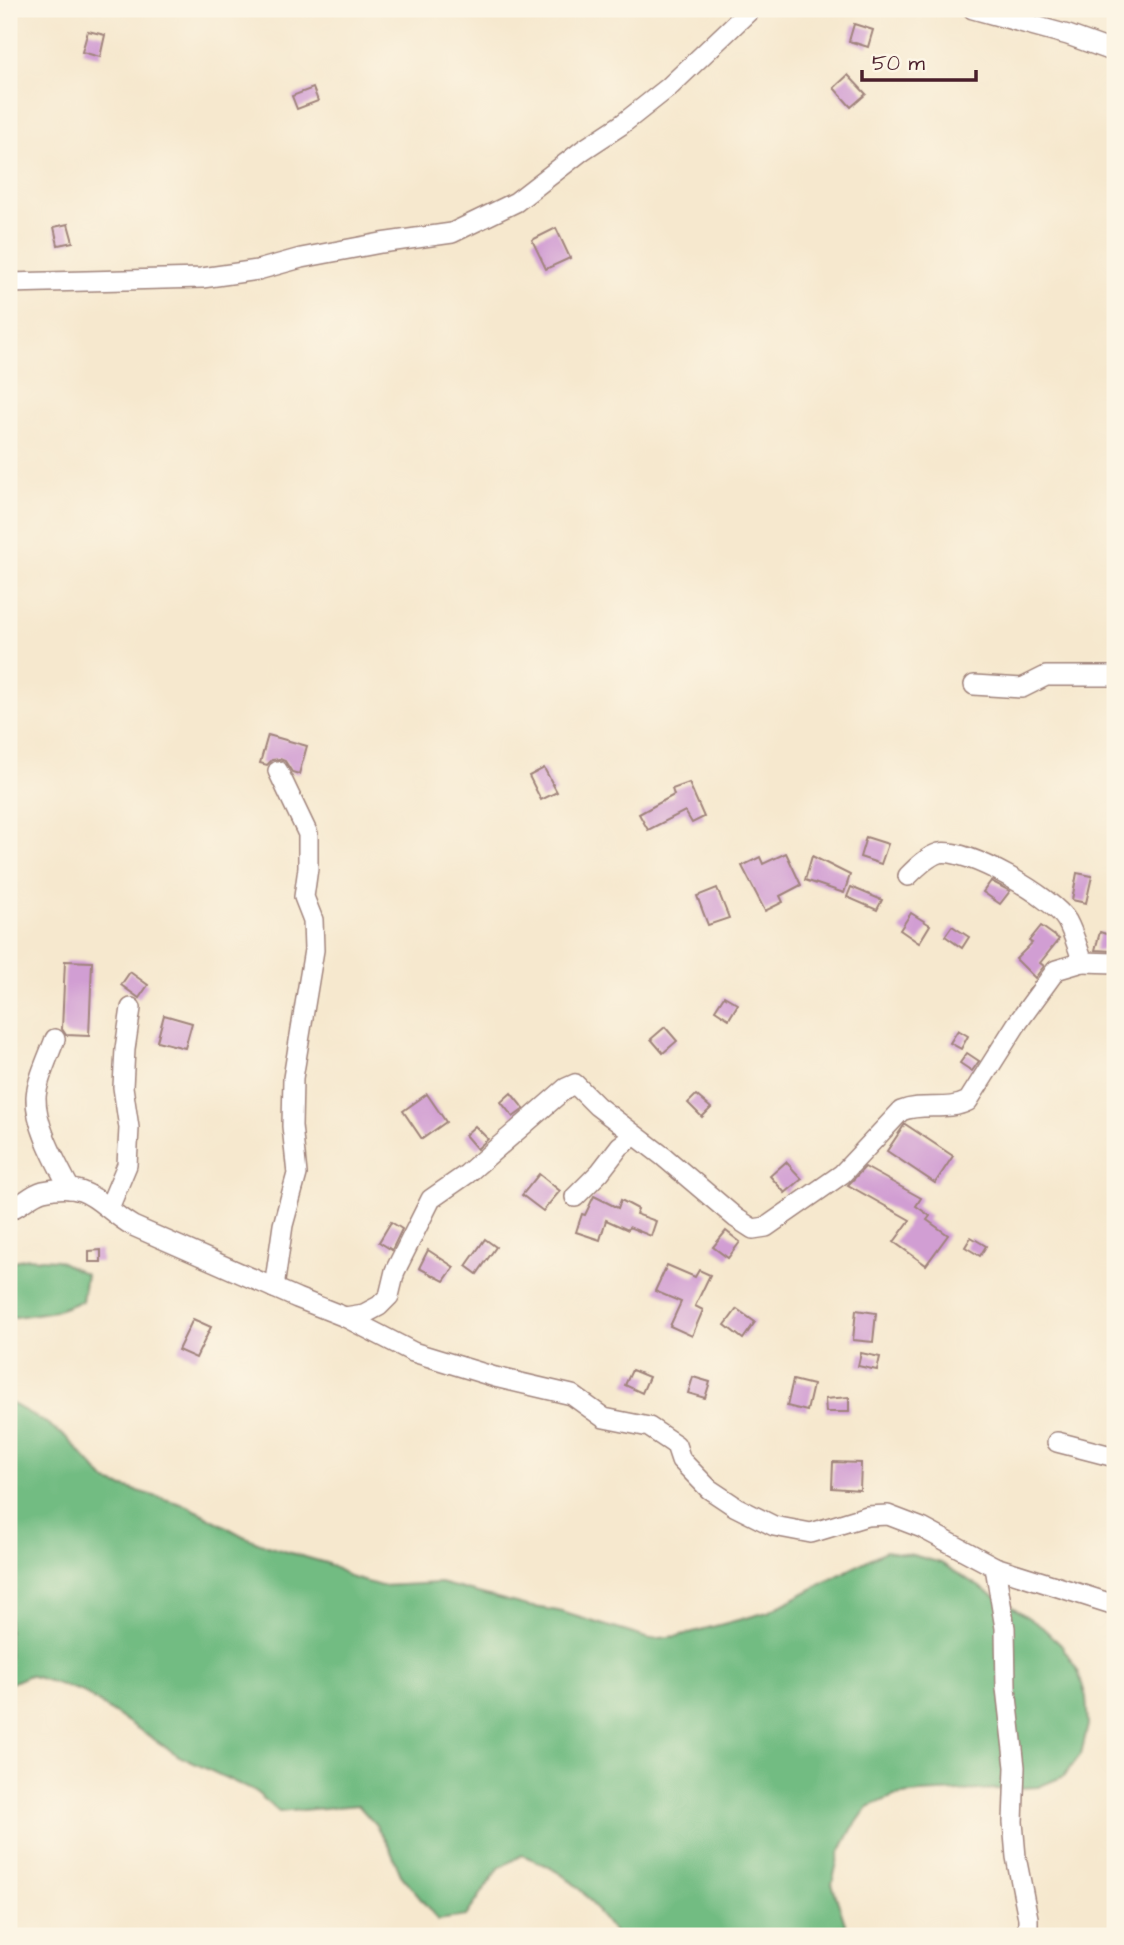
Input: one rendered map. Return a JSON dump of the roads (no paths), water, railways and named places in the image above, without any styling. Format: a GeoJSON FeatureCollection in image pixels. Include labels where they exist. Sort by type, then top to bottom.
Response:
{"type":"FeatureCollection","features":[{"type":"Feature","properties":{"kind":"street"},"geometry":{"type":"LineString","coordinates":[[9,283],[202,278],[258,270],[301,258],[452,233],[516,202],[583,150],[621,125],[669,87],[751,9]]}},
{"type":"Feature","properties":{"kind":"street"},"geometry":{"type":"LineString","coordinates":[[972,9],[1068,35],[1115,52]]}},
{"type":"Feature","properties":{"kind":"street"},"geometry":{"type":"LineString","coordinates":[[974,685],[1022,688],[1046,676],[1115,676]]}},
{"type":"Feature","properties":{"kind":"street"},"geometry":{"type":"LineString","coordinates":[[274,1288],[283,1225],[297,1174],[292,1126],[293,1078],[314,950],[313,920],[304,897],[308,868],[308,834],[278,771]]}},
{"type":"Feature","properties":{"kind":"street"},"geometry":{"type":"LineString","coordinates":[[908,876],[939,853],[951,853],[977,861],[1026,886],[1052,905],[1066,920],[1083,962]]}},
{"type":"Feature","properties":{"kind":"street"},"geometry":{"type":"LineString","coordinates":[[345,1317],[364,1314],[379,1307],[389,1296],[395,1271],[431,1199],[467,1174],[566,1088],[575,1084],[582,1089],[597,1106],[664,1157],[736,1219],[753,1229],[766,1227],[842,1174],[901,1111],[913,1106],[957,1107],[968,1101],[1056,970],[1083,962],[1115,963]]}},
{"type":"Feature","properties":{"kind":"street"},"geometry":{"type":"LineString","coordinates":[[109,1208],[127,1165],[129,1128],[123,1087],[131,1008]]}},
{"type":"Feature","properties":{"kind":"street"},"geometry":{"type":"LineString","coordinates":[[55,1039],[36,1096],[42,1130],[70,1189]]}},
{"type":"Feature","properties":{"kind":"street"},"geometry":{"type":"LineString","coordinates":[[575,1197],[600,1172],[620,1146],[634,1136]]}},
{"type":"Feature","properties":{"kind":"street"},"geometry":{"type":"LineString","coordinates":[[9,1210],[41,1192],[70,1189],[94,1196],[118,1218],[133,1226],[345,1317],[413,1352],[495,1377],[572,1395],[604,1418],[649,1427],[676,1445],[681,1460],[709,1489],[736,1507],[774,1526],[811,1533],[867,1516],[888,1515],[922,1528],[995,1567],[1115,1605]]}},
{"type":"Feature","properties":{"kind":"street"},"geometry":{"type":"LineString","coordinates":[[1057,1442],[1115,1457]]}},
{"type":"Feature","properties":{"kind":"street"},"geometry":{"type":"LineString","coordinates":[[995,1567],[1004,1628],[1006,1688],[1015,1767],[1013,1822],[1016,1857],[1028,1918],[1028,1936]]}}]}
